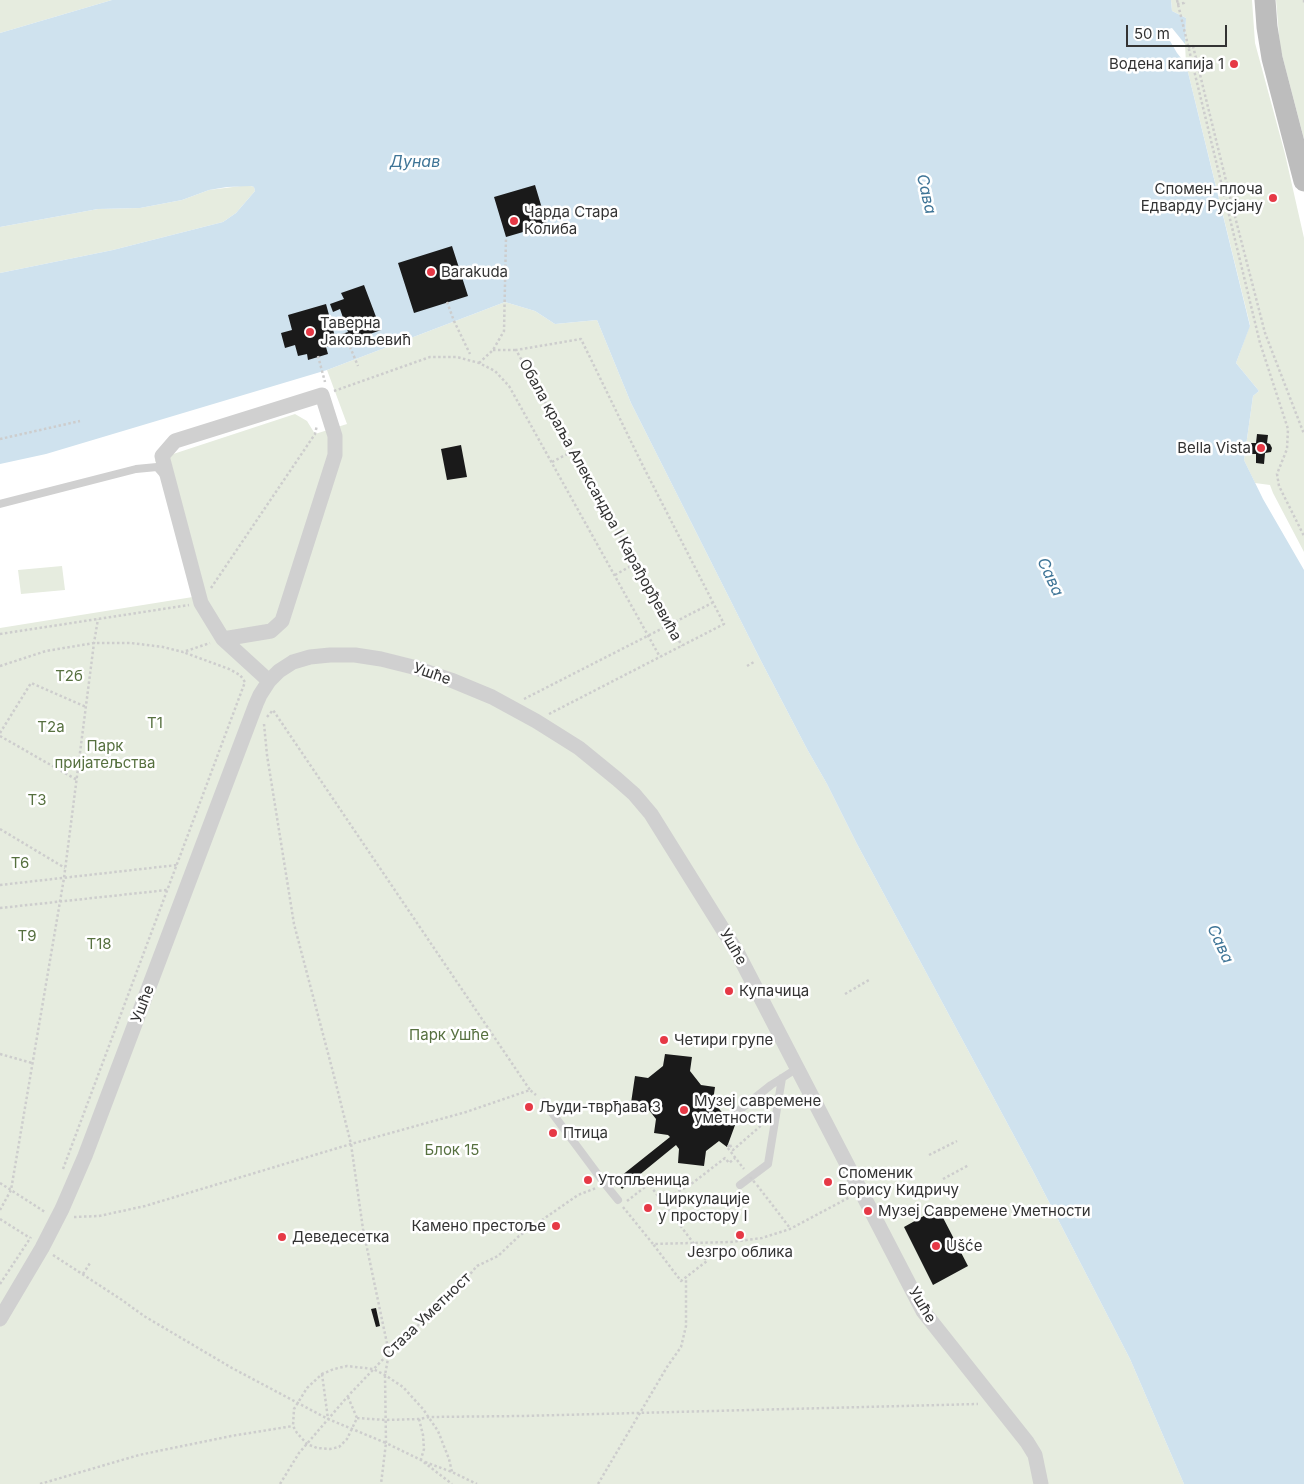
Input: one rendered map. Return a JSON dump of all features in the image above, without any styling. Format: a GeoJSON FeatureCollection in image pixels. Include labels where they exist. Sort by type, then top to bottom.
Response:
{"type":"FeatureCollection","features":[{"type":"Feature","properties":{"kind":"main road"},"geometry":{"type":"LineString","coordinates":[[1265,0],[1272,58],[1304,181]]}},
{"type":"Feature","properties":{"kind":"street"},"geometry":{"type":"LineString","coordinates":[[223,639],[272,631],[282,621],[335,455],[335,436],[322,396],[175,441],[162,456],[201,603],[223,639],[269,681]]}},
{"type":"Feature","properties":{"kind":"street","name":"Ушће"},"geometry":{"type":"LineString","coordinates":[[0,1319],[42,1248],[49,1216],[66,1202],[256,704],[269,681],[279,670],[292,662],[310,657],[355,655],[381,659],[413,667],[492,697],[536,721],[578,748],[617,779],[634,794],[651,814],[737,952],[923,1311],[1031,1448],[1037,1463],[1041,1484]]}},
{"type":"Feature","properties":{"kind":"lane"},"geometry":{"type":"LineString","coordinates":[[0,504],[136,469],[157,467],[168,478]]}},
{"type":"Feature","properties":{"kind":"lane"},"geometry":{"type":"LineString","coordinates":[[732,1116],[796,1069]]}},
{"type":"Feature","properties":{"kind":"lane"},"geometry":{"type":"LineString","coordinates":[[740,1185],[768,1164],[782,1078]]}},
{"type":"Feature","properties":{"kind":"lane"},"geometry":{"type":"LineString","coordinates":[[544,1102],[618,1200]]}},
{"type":"Feature","properties":{"kind":"path"},"geometry":{"type":"LineString","coordinates":[[1184,0],[1184,3],[1177,2],[1260,343],[1288,429],[1287,449],[1277,474],[1279,486],[1304,536]]}},
{"type":"Feature","properties":{"kind":"path"},"geometry":{"type":"LineString","coordinates":[[1188,47],[1194,46],[1225,178],[1265,333],[1304,434]]}},
{"type":"Feature","properties":{"kind":"path"},"geometry":{"type":"LineString","coordinates":[[479,362],[493,350],[504,331],[506,237]]}},
{"type":"Feature","properties":{"kind":"path"},"geometry":{"type":"LineString","coordinates":[[447,302],[470,354]]}},
{"type":"Feature","properties":{"kind":"path","name":"Обала краља Александра I Карађорђевића"},"geometry":{"type":"LineString","coordinates":[[581,339],[643,466],[724,624],[682,646],[516,350],[581,339]]}},
{"type":"Feature","properties":{"kind":"path"},"geometry":{"type":"LineString","coordinates":[[348,342],[358,366]]}},
{"type":"Feature","properties":{"kind":"path"},"geometry":{"type":"LineString","coordinates":[[493,350],[516,350]]}},
{"type":"Feature","properties":{"kind":"path"},"geometry":{"type":"LineString","coordinates":[[318,356],[322,371]]}},
{"type":"Feature","properties":{"kind":"path","name":"Обала краља Александра I Карађорђевића"},"geometry":{"type":"LineString","coordinates":[[322,396],[430,357],[457,357],[479,362],[495,371],[509,386],[660,657]]}},
{"type":"Feature","properties":{"kind":"path"},"geometry":{"type":"LineString","coordinates":[[0,439],[80,420]]}},
{"type":"Feature","properties":{"kind":"path"},"geometry":{"type":"LineString","coordinates":[[0,634],[201,603],[315,434],[317,424]]}},
{"type":"Feature","properties":{"kind":"path"},"geometry":{"type":"LineString","coordinates":[[552,462],[573,451]]}},
{"type":"Feature","properties":{"kind":"path"},"geometry":{"type":"LineString","coordinates":[[615,575],[636,563]]}},
{"type":"Feature","properties":{"kind":"path"},"geometry":{"type":"LineString","coordinates":[[510,707],[712,603]]}},
{"type":"Feature","properties":{"kind":"path"},"geometry":{"type":"LineString","coordinates":[[0,1210],[11,1190],[64,878],[98,619]]}},
{"type":"Feature","properties":{"kind":"path"},"geometry":{"type":"LineString","coordinates":[[183,652],[223,639]]}},
{"type":"Feature","properties":{"kind":"path"},"geometry":{"type":"LineString","coordinates":[[0,666],[46,651],[94,643],[131,643],[163,647],[183,652],[229,669],[240,675],[244,682],[60,1176]]}},
{"type":"Feature","properties":{"kind":"path"},"geometry":{"type":"LineString","coordinates":[[536,721],[682,646]]}},
{"type":"Feature","properties":{"kind":"path"},"geometry":{"type":"LineString","coordinates":[[747,666],[754,662]]}},
{"type":"Feature","properties":{"kind":"path"},"geometry":{"type":"LineString","coordinates":[[77,780],[0,734],[31,683],[86,707]]}},
{"type":"Feature","properties":{"kind":"path"},"geometry":{"type":"LineString","coordinates":[[380,1484],[386,1443],[386,1375],[389,1353],[363,1229],[350,1144],[294,924],[266,754],[264,721],[273,710],[530,1090],[544,1102]]}},
{"type":"Feature","properties":{"kind":"path"},"geometry":{"type":"LineString","coordinates":[[0,829],[65,868]]}},
{"type":"Feature","properties":{"kind":"path"},"geometry":{"type":"LineString","coordinates":[[0,885],[177,865]]}},
{"type":"Feature","properties":{"kind":"path"},"geometry":{"type":"LineString","coordinates":[[0,908],[167,890]]}},
{"type":"Feature","properties":{"kind":"path"},"geometry":{"type":"LineString","coordinates":[[845,994],[869,980]]}},
{"type":"Feature","properties":{"kind":"path"},"geometry":{"type":"LineString","coordinates":[[0,1054],[33,1063]]}},
{"type":"Feature","properties":{"kind":"path"},"geometry":{"type":"LineString","coordinates":[[0,1183],[49,1216],[99,1216],[145,1206],[350,1144],[466,1112],[530,1090]]}},
{"type":"Feature","properties":{"kind":"path"},"geometry":{"type":"LineString","coordinates":[[929,1155],[957,1142]]}},
{"type":"Feature","properties":{"kind":"path"},"geometry":{"type":"LineString","coordinates":[[733,1150],[730,1145],[727,1148],[746,1171]]}},
{"type":"Feature","properties":{"kind":"path"},"geometry":{"type":"LineString","coordinates":[[661,1201],[690,1185],[727,1160],[729,1163],[734,1157]]}},
{"type":"Feature","properties":{"kind":"path"},"geometry":{"type":"LineString","coordinates":[[942,1179],[970,1165]]}},
{"type":"Feature","properties":{"kind":"path"},"geometry":{"type":"LineString","coordinates":[[750,1177],[790,1229]]}},
{"type":"Feature","properties":{"kind":"path","name":"Стаза Уметност"},"geometry":{"type":"LineString","coordinates":[[280,1484],[299,1453],[348,1396],[389,1353],[428,1316],[446,1302],[478,1266],[498,1256],[519,1236],[578,1195],[605,1184]]}},
{"type":"Feature","properties":{"kind":"path"},"geometry":{"type":"LineString","coordinates":[[649,1184],[661,1201],[707,1261],[681,1280],[622,1205],[649,1184]]}},
{"type":"Feature","properties":{"kind":"path"},"geometry":{"type":"LineString","coordinates":[[654,1244],[731,1242],[762,1238],[790,1229],[861,1191]]}},
{"type":"Feature","properties":{"kind":"path"},"geometry":{"type":"LineString","coordinates":[[0,1219],[144,1316],[232,1368],[328,1419],[477,1484]]}},
{"type":"Feature","properties":{"kind":"path"},"geometry":{"type":"LineString","coordinates":[[0,1284],[35,1230]]}},
{"type":"Feature","properties":{"kind":"path"},"geometry":{"type":"LineString","coordinates":[[82,1274],[90,1263]]}},
{"type":"Feature","properties":{"kind":"path"},"geometry":{"type":"LineString","coordinates":[[598,1484],[667,1367],[681,1347],[686,1326],[686,1276]]}},
{"type":"Feature","properties":{"kind":"path"},"geometry":{"type":"LineString","coordinates":[[348,1396],[357,1418],[347,1439],[339,1446],[330,1449],[317,1448],[306,1444],[296,1433],[293,1426],[294,1409],[307,1388],[322,1374],[347,1366],[373,1369],[386,1375],[403,1387],[428,1417],[438,1431],[452,1472]]}},
{"type":"Feature","properties":{"kind":"path"},"geometry":{"type":"LineString","coordinates":[[322,1374],[328,1419]]}},
{"type":"Feature","properties":{"kind":"path"},"geometry":{"type":"LineString","coordinates":[[357,1418],[386,1420],[428,1417],[997,1403]]}},
{"type":"Feature","properties":{"kind":"path"},"geometry":{"type":"LineString","coordinates":[[419,1419],[424,1449],[421,1460]]}},
{"type":"Feature","properties":{"kind":"path"},"geometry":{"type":"LineString","coordinates":[[40,1484],[95,1466],[138,1455],[231,1436],[293,1426]]}},
{"type":"Feature","properties":{"kind":"path"},"geometry":{"type":"LineString","coordinates":[[421,1460],[452,1484]]}},
{"type":"Feature","properties":{"kind":"green space"},"geometry":{"type":"Polygon","coordinates":[[[0,0],[112,0],[0,33],[0,0]]]}},
{"type":"Feature","properties":{"kind":"green space"},"geometry":{"type":"Polygon","coordinates":[[[1171,0],[1252,0],[1255,43],[1285,154],[1304,238],[1304,552],[1270,485],[1255,483],[1244,460],[1253,396],[1259,391],[1236,363],[1250,325],[1186,64],[1186,18],[1172,11],[1171,0]]]}},
{"type":"Feature","properties":{"kind":"green space"},"geometry":{"type":"Polygon","coordinates":[[[1276,0],[1304,0],[1304,139],[1280,47],[1276,0]]]}},
{"type":"Feature","properties":{"kind":"green space"},"geometry":{"type":"Polygon","coordinates":[[[241,186],[254,187],[255,191],[236,213],[223,222],[113,250],[0,273],[0,227],[98,209],[140,208],[182,200],[209,190],[241,186]]]}},
{"type":"Feature","properties":{"kind":"green space","name":"Парк Ушће"},"geometry":{"type":"Polygon","coordinates":[[[505,302],[535,311],[555,324],[597,320],[631,403],[760,659],[1033,1171],[1130,1359],[1184,1484],[0,1484],[0,628],[199,596],[155,460],[295,414],[307,421],[315,434],[347,424],[327,370],[505,302]]]}},
{"type":"Feature","properties":{"kind":"green space"},"geometry":{"type":"Polygon","coordinates":[[[62,566],[65,590],[21,594],[18,570],[62,566]]]}},
{"type":"Feature","properties":{"kind":"water"},"geometry":{"type":"Polygon","coordinates":[[[112,0],[1171,0],[1172,11],[1186,18],[1185,44],[1172,28],[1168,29],[1166,34],[1186,64],[1250,326],[1236,363],[1259,391],[1253,396],[1244,460],[1263,499],[1304,570],[1304,1484],[1184,1484],[1130,1359],[1033,1171],[760,659],[631,403],[597,320],[555,324],[535,311],[505,302],[327,370],[46,454],[0,464],[0,273],[113,250],[223,222],[236,213],[255,191],[254,187],[251,186],[227,187],[209,190],[182,200],[140,208],[98,209],[0,227],[0,33],[112,0]]]}},
{"type":"Feature","properties":{"kind":"building"},"geometry":{"type":"Polygon","coordinates":[[[535,185],[547,225],[506,237],[494,197],[535,185]]]}},
{"type":"Feature","properties":{"kind":"building","name":"Barakuda"},"geometry":{"type":"Polygon","coordinates":[[[452,246],[468,296],[414,313],[398,263],[452,246]]]}},
{"type":"Feature","properties":{"kind":"building"},"geometry":{"type":"Polygon","coordinates":[[[364,285],[381,330],[345,343],[342,334],[348,332],[340,309],[333,312],[330,304],[344,299],[341,293],[364,285]]]}},
{"type":"Feature","properties":{"kind":"building","name":"Таверна Јаковљевић"},"geometry":{"type":"Polygon","coordinates":[[[326,304],[337,344],[326,347],[328,354],[308,360],[307,354],[298,356],[295,345],[285,348],[281,333],[292,330],[288,315],[326,304]]]}},
{"type":"Feature","properties":{"kind":"building","name":"Bella Vista"},"geometry":{"type":"Polygon","coordinates":[[[1257,434],[1268,435],[1267,443],[1272,448],[1271,452],[1265,453],[1264,464],[1256,463],[1256,454],[1250,454],[1251,443],[1256,443],[1257,434]]]}},
{"type":"Feature","properties":{"kind":"building"},"geometry":{"type":"Polygon","coordinates":[[[461,445],[467,477],[447,480],[441,449],[461,445]]]}},
{"type":"Feature","properties":{"kind":"building","name":"Музеј савремене уметности"},"geometry":{"type":"Polygon","coordinates":[[[665,1054],[692,1057],[690,1071],[701,1085],[715,1087],[713,1101],[724,1115],[738,1117],[727,1147],[719,1141],[706,1151],[704,1166],[678,1163],[679,1149],[676,1145],[622,1189],[616,1180],[670,1137],[654,1133],[656,1119],[645,1105],[631,1103],[635,1076],[648,1078],[663,1066],[665,1054]]]}},
{"type":"Feature","properties":{"kind":"building","name":"Ušće"},"geometry":{"type":"Polygon","coordinates":[[[938,1208],[968,1266],[933,1285],[904,1227],[938,1208]]]}},
{"type":"Feature","properties":{"kind":"building"},"geometry":{"type":"Polygon","coordinates":[[[376,1308],[380,1326],[376,1327],[371,1309],[376,1308]]]}},
{"type":"Feature","properties":{"kind":"place","name":"Водена капија 1"},"geometry":{"type":"Point","coordinates":[1234,64]}},
{"type":"Feature","properties":{"kind":"place","name":"Спомен-плоча Едварду Русјану"},"geometry":{"type":"Point","coordinates":[1273,198]}},
{"type":"Feature","properties":{"kind":"place","name":"Чарда Стара Колиба"},"geometry":{"type":"Point","coordinates":[514,221]}},
{"type":"Feature","properties":{"kind":"place","name":"Barakuda"},"geometry":{"type":"Point","coordinates":[431,272]}},
{"type":"Feature","properties":{"kind":"place","name":"Таверна Јаковљевић"},"geometry":{"type":"Point","coordinates":[310,332]}},
{"type":"Feature","properties":{"kind":"place","name":"Bella Vista"},"geometry":{"type":"Point","coordinates":[1261,448]}},
{"type":"Feature","properties":{"kind":"place","name":"Купачица"},"geometry":{"type":"Point","coordinates":[729,991]}},
{"type":"Feature","properties":{"kind":"place","name":"Четири групе"},"geometry":{"type":"Point","coordinates":[664,1040]}},
{"type":"Feature","properties":{"kind":"place","name":"Људи-тврђава 3"},"geometry":{"type":"Point","coordinates":[529,1107]}},
{"type":"Feature","properties":{"kind":"place","name":"Музеј савремене уметности"},"geometry":{"type":"Point","coordinates":[684,1110]}},
{"type":"Feature","properties":{"kind":"place","name":"Птица"},"geometry":{"type":"Point","coordinates":[553,1133]}},
{"type":"Feature","properties":{"kind":"place","name":"Утопљеница"},"geometry":{"type":"Point","coordinates":[588,1180]}},
{"type":"Feature","properties":{"kind":"place","name":"Споменик Борису Кидричу"},"geometry":{"type":"Point","coordinates":[828,1182]}},
{"type":"Feature","properties":{"kind":"place","name":"Циркулације у простору I"},"geometry":{"type":"Point","coordinates":[648,1208]}},
{"type":"Feature","properties":{"kind":"place","name":"Музеј Савремене Уметности"},"geometry":{"type":"Point","coordinates":[868,1211]}},
{"type":"Feature","properties":{"kind":"place","name":"Камено престоље"},"geometry":{"type":"Point","coordinates":[556,1226]}},
{"type":"Feature","properties":{"kind":"place","name":"Језгро облика"},"geometry":{"type":"Point","coordinates":[740,1235]}},
{"type":"Feature","properties":{"kind":"place","name":"Деведесетка"},"geometry":{"type":"Point","coordinates":[282,1237]}},
{"type":"Feature","properties":{"kind":"place","name":"Ušće"},"geometry":{"type":"Point","coordinates":[936,1246]}},
{"type":"Feature","properties":{"kind":"water label","name":"Дунав"},"geometry":{"type":"Point","coordinates":[415,162]}},
{"type":"Feature","properties":{"kind":"water label","name":"Сава"},"geometry":{"type":"Point","coordinates":[926,194]}},
{"type":"Feature","properties":{"kind":"water label","name":"Сава"},"geometry":{"type":"Point","coordinates":[1050,577]}},
{"type":"Feature","properties":{"kind":"water label","name":"Сава"},"geometry":{"type":"Point","coordinates":[1220,944]}},
{"type":"Feature","properties":{"kind":"park label","name":"Т2б"},"geometry":{"type":"Point","coordinates":[69,676]}},
{"type":"Feature","properties":{"kind":"park label","name":"Т1"},"geometry":{"type":"Point","coordinates":[155,723]}},
{"type":"Feature","properties":{"kind":"park label","name":"Т2а"},"geometry":{"type":"Point","coordinates":[51,727]}},
{"type":"Feature","properties":{"kind":"park label","name":"Парк пријатељства"},"geometry":{"type":"Point","coordinates":[105,754]}},
{"type":"Feature","properties":{"kind":"park label","name":"Т3"},"geometry":{"type":"Point","coordinates":[37,800]}},
{"type":"Feature","properties":{"kind":"park label","name":"Т6"},"geometry":{"type":"Point","coordinates":[20,863]}},
{"type":"Feature","properties":{"kind":"park label","name":"Т9"},"geometry":{"type":"Point","coordinates":[27,936]}},
{"type":"Feature","properties":{"kind":"park label","name":"Т18"},"geometry":{"type":"Point","coordinates":[99,944]}},
{"type":"Feature","properties":{"kind":"park label","name":"Блок 15"},"geometry":{"type":"Point","coordinates":[452,1150]}}]}
